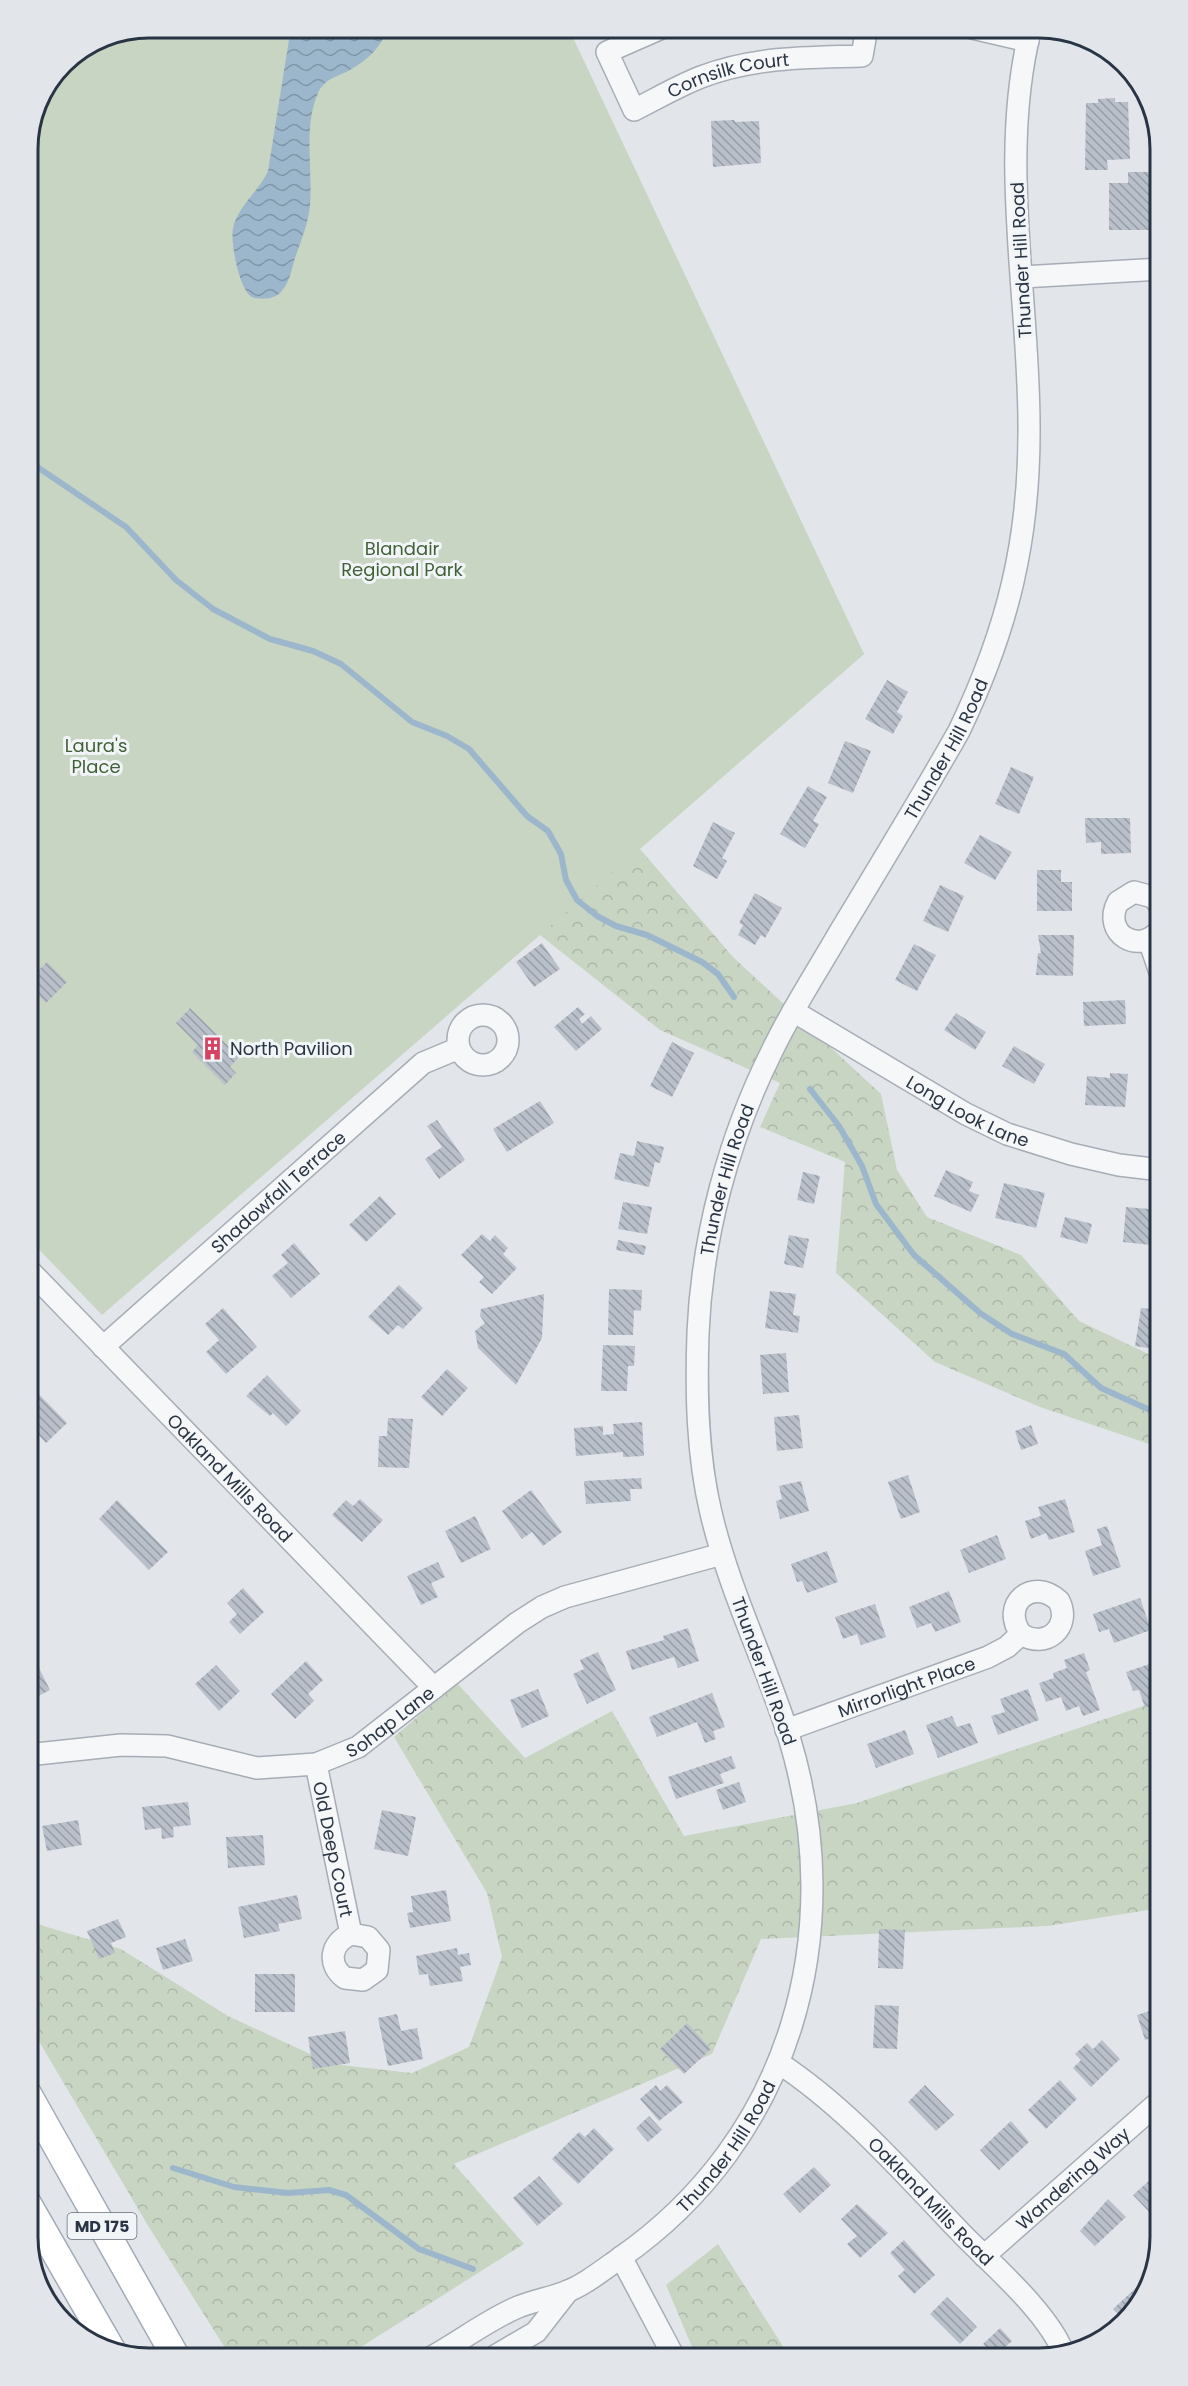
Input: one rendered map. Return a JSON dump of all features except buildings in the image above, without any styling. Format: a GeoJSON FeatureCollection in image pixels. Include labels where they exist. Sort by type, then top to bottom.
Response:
{"type":"FeatureCollection","features":[{"type":"Feature","properties":{"kind":"main road","name":"MD 175"},"geometry":{"type":"LineString","coordinates":[[38,2113],[171,2348]]}},
{"type":"Feature","properties":{"kind":"main road"},"geometry":{"type":"LineString","coordinates":[[95,2214],[187,2348]]}},
{"type":"Feature","properties":{"kind":"main road","name":"MD 175"},"geometry":{"type":"LineString","coordinates":[[38,2222],[106,2340]]}},
{"type":"Feature","properties":{"kind":"street","name":"Cornsilk Court"},"geometry":{"type":"LineString","coordinates":[[639,38],[607,52],[634,110],[701,78],[731,68],[800,57],[862,56],[865,38]]}},
{"type":"Feature","properties":{"kind":"street","name":"Thunder Hill Road"},"geometry":{"type":"LineString","coordinates":[[447,2348],[515,2308],[568,2291],[621,2257],[662,2226],[694,2193],[755,2111],[779,2063],[797,2014],[805,1979],[810,1937],[812,1890],[809,1830],[800,1776],[786,1730],[722,1554],[710,1510],[699,1425],[698,1330],[702,1283],[709,1238],[734,1142],[771,1052],[958,731],[984,678],[1013,587],[1028,495],[1029,424],[1017,119],[1019,81],[1028,38]]}},
{"type":"Feature","properties":{"kind":"street"},"geometry":{"type":"LineString","coordinates":[[1022,277],[1150,270]]}},
{"type":"Feature","properties":{"kind":"street"},"geometry":{"type":"LineString","coordinates":[[1150,896],[1134,892],[1126,895],[1114,909],[1114,927],[1124,939],[1139,943],[1150,937]]}},
{"type":"Feature","properties":{"kind":"street","name":"Long Look Lane"},"geometry":{"type":"LineString","coordinates":[[793,1011],[966,1114],[1007,1134],[1080,1157],[1150,1169]]}},
{"type":"Feature","properties":{"kind":"street","name":"Shadowfall Terrace"},"geometry":{"type":"LineString","coordinates":[[104,1347],[423,1063],[459,1048]]}},
{"type":"Feature","properties":{"kind":"street","name":"Oakland Mills Road"},"geometry":{"type":"LineString","coordinates":[[38,1279],[434,1688]]}},
{"type":"Feature","properties":{"kind":"street","name":"Sohap Lane"},"geometry":{"type":"LineString","coordinates":[[38,1754],[121,1745],[167,1746],[257,1768],[316,1764],[358,1747],[502,1633],[542,1607],[564,1597],[722,1554]]}},
{"type":"Feature","properties":{"kind":"street","name":"Mirrorlight Place"},"geometry":{"type":"LineString","coordinates":[[786,1730],[988,1657],[1007,1647],[1021,1634]]}},
{"type":"Feature","properties":{"kind":"street","name":"Old Deep Court"},"geometry":{"type":"LineString","coordinates":[[316,1764],[351,1934]]}},
{"type":"Feature","properties":{"kind":"street","name":"Oakland Mills Road"},"geometry":{"type":"LineString","coordinates":[[779,2063],[814,2086],[842,2111],[1047,2323],[1060,2346]]}},
{"type":"Feature","properties":{"kind":"street","name":"Wandering Way"},"geometry":{"type":"LineString","coordinates":[[984,2256],[1150,2110]]}},
{"type":"Feature","properties":{"kind":"street"},"geometry":{"type":"LineString","coordinates":[[621,2257],[669,2348]]}},
{"type":"Feature","properties":{"kind":"street","name":"Thunder Hill Road"},"geometry":{"type":"LineString","coordinates":[[509,2348],[536,2332],[568,2291]]}},
{"type":"Feature","properties":{"kind":"green space","name":"Blandair Regional Park"},"geometry":{"type":"Polygon","coordinates":[[[142,38],[573,38],[864,654],[102,1315],[38,1248],[38,142],[43,113],[56,87],[81,60],[106,46],[127,40],[142,38]]]}},
{"type":"Feature","properties":{"kind":"green space"},"geometry":{"type":"Polygon","coordinates":[[[784,543],[864,654],[640,849],[733,957],[881,1094],[897,1170],[927,1217],[1021,1255],[1079,1321],[1150,1355],[1150,1444],[1040,1407],[935,1362],[836,1273],[845,1162],[760,1127],[780,1083],[660,1030],[540,935],[512,854],[784,543]]]}},
{"type":"Feature","properties":{"kind":"green space"},"geometry":{"type":"Polygon","coordinates":[[[457,1683],[525,1758],[612,1711],[684,1836],[857,1803],[1150,1704],[1150,1910],[1048,1926],[761,1939],[712,2054],[454,2164],[524,2244],[359,2348],[225,2348],[147,2224],[38,2040],[38,1924],[121,1949],[228,2016],[332,2064],[412,2073],[469,2047],[502,1957],[487,1893],[394,1737],[457,1683]]]}},
{"type":"Feature","properties":{"kind":"green space"},"geometry":{"type":"Polygon","coordinates":[[[718,2244],[784,2348],[692,2348],[666,2285],[718,2244]]]}},
{"type":"Feature","properties":{"kind":"water"},"geometry":{"type":"Polygon","coordinates":[[[289,38],[383,38],[363,62],[332,78],[318,93],[311,120],[311,192],[306,226],[284,288],[275,296],[258,298],[247,293],[239,276],[232,234],[239,213],[268,171],[289,38]]]}},
{"type":"Feature","properties":{"kind":"waterway"},"geometry":{"type":"LineString","coordinates":[[38,467],[126,527],[176,580],[213,609],[270,639],[313,651],[341,664],[412,722],[447,736],[469,749],[527,816],[548,831],[561,854],[566,880],[577,900],[597,916],[616,926],[647,935],[702,962],[718,974],[734,997]]}},
{"type":"Feature","properties":{"kind":"waterway"},"geometry":{"type":"LineString","coordinates":[[810,1089],[839,1126],[862,1166],[876,1204],[914,1255],[980,1313],[1012,1334],[1064,1354],[1101,1388],[1150,1410]]}},
{"type":"Feature","properties":{"kind":"waterway"},"geometry":{"type":"LineString","coordinates":[[173,2168],[234,2187],[288,2193],[329,2190],[346,2195],[419,2249],[473,2269]]}},
{"type":"Feature","properties":{"kind":"place","name":"North Pavilion"},"geometry":{"type":"Point","coordinates":[212,1048]}},
{"type":"Feature","properties":{"kind":"park label","name":"Laura's Place"},"geometry":{"type":"Point","coordinates":[96,756]}}]}
